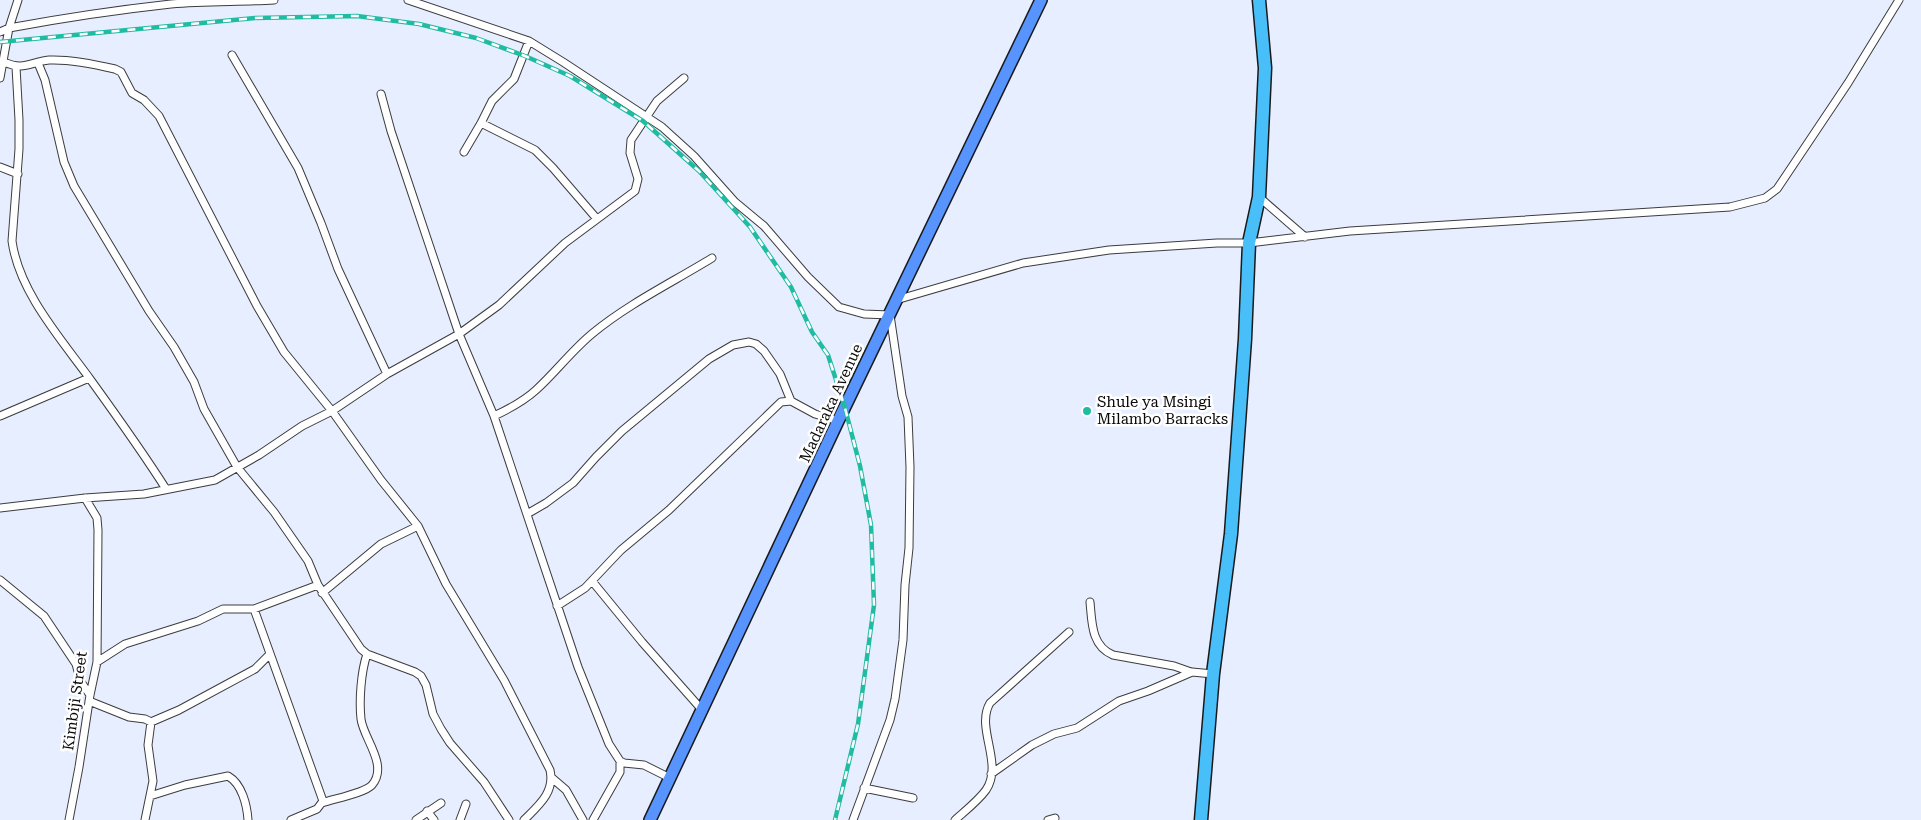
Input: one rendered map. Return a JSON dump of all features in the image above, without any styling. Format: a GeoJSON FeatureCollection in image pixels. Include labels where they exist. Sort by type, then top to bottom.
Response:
{"type":"FeatureCollection","features":[{"type":"Feature","properties":{"kind":"highway"},"geometry":{"type":"LineString","coordinates":[[1201,820],[1214,674],[1231,534],[1245,339],[1249,243],[1259,197],[1265,68],[1259,0]]}},
{"type":"Feature","properties":{"kind":"main road","name":"Madaraka Avenue"},"geometry":{"type":"LineString","coordinates":[[650,820],[838,421],[1041,0]]}},
{"type":"Feature","properties":{"kind":"street"},"geometry":{"type":"LineString","coordinates":[[0,78],[9,28],[18,0]]}},
{"type":"Feature","properties":{"kind":"street"},"geometry":{"type":"LineString","coordinates":[[0,32],[9,28],[107,11],[195,2],[274,0]]}},
{"type":"Feature","properties":{"kind":"street"},"geometry":{"type":"LineString","coordinates":[[408,0],[529,41],[646,116],[662,127],[694,156],[735,202],[764,226],[808,277],[839,307],[864,314],[890,315],[902,396],[908,416],[910,548],[895,699],[890,720],[853,820]]}},
{"type":"Feature","properties":{"kind":"street"},"geometry":{"type":"LineString","coordinates":[[896,300],[1023,263],[1069,255],[1159,246],[1249,243],[1350,231],[1730,206],[1765,198],[1777,189],[1817,130],[1899,0]]}},
{"type":"Feature","properties":{"kind":"street"},"geometry":{"type":"LineString","coordinates":[[464,152],[492,101],[518,73],[529,41]]}},
{"type":"Feature","properties":{"kind":"street"},"geometry":{"type":"LineString","coordinates":[[232,55],[298,168],[321,222],[338,269],[387,374]]}},
{"type":"Feature","properties":{"kind":"street"},"geometry":{"type":"LineString","coordinates":[[2,66],[16,67],[47,60],[66,61],[115,69],[121,72],[132,93],[144,100],[159,116],[274,335],[299,372],[332,411],[381,480],[418,526],[446,584],[504,680],[550,770],[552,778],[550,789],[543,801],[524,820]]}},
{"type":"Feature","properties":{"kind":"street"},"geometry":{"type":"LineString","coordinates":[[38,63],[45,80],[64,162],[74,186],[149,310],[174,347],[194,382],[204,409],[237,467],[274,512],[308,561],[322,592],[358,645],[367,654],[415,672],[424,680],[433,714],[450,744],[484,782],[509,820]]}},
{"type":"Feature","properties":{"kind":"street"},"geometry":{"type":"LineString","coordinates":[[16,67],[20,120],[18,174],[12,241],[20,272],[31,294],[56,332],[145,455],[166,489]]}},
{"type":"Feature","properties":{"kind":"street"},"geometry":{"type":"LineString","coordinates":[[0,508],[85,498],[144,494],[215,480],[302,426],[332,411],[387,374],[459,334],[499,305],[565,243],[630,196],[637,188],[638,179],[629,147],[636,129],[662,95],[684,78]]}},
{"type":"Feature","properties":{"kind":"street"},"geometry":{"type":"LineString","coordinates":[[381,94],[391,131],[459,334],[494,416],[557,606],[595,711],[609,744],[620,761],[624,764],[644,765],[670,778]]}},
{"type":"Feature","properties":{"kind":"street"},"geometry":{"type":"LineString","coordinates":[[481,123],[535,150],[597,219]]}},
{"type":"Feature","properties":{"kind":"street"},"geometry":{"type":"LineString","coordinates":[[0,167],[18,174]]}},
{"type":"Feature","properties":{"kind":"street"},"geometry":{"type":"LineString","coordinates":[[1259,197],[1305,237]]}},
{"type":"Feature","properties":{"kind":"street"},"geometry":{"type":"LineString","coordinates":[[494,416],[511,408],[536,391],[594,332],[635,303],[652,295],[712,258]]}},
{"type":"Feature","properties":{"kind":"street"},"geometry":{"type":"LineString","coordinates":[[527,514],[573,483],[596,457],[629,425],[709,359],[733,345],[749,342],[756,344],[764,351],[780,374],[791,401]]}},
{"type":"Feature","properties":{"kind":"street"},"geometry":{"type":"LineString","coordinates":[[0,416],[89,378]]}},
{"type":"Feature","properties":{"kind":"street"},"geometry":{"type":"LineString","coordinates":[[557,606],[585,588],[622,550],[676,503],[781,402],[791,401],[815,414],[838,421]]}},
{"type":"Feature","properties":{"kind":"street","name":"Kimbiji Street"},"geometry":{"type":"LineString","coordinates":[[69,820],[89,698],[97,662],[98,530],[97,518],[85,498]]}},
{"type":"Feature","properties":{"kind":"street"},"geometry":{"type":"LineString","coordinates":[[322,592],[380,544],[418,526]]}},
{"type":"Feature","properties":{"kind":"street"},"geometry":{"type":"LineString","coordinates":[[0,580],[44,616],[76,664],[81,682],[89,698],[129,717],[145,719],[151,722],[179,710],[255,669],[270,654]]}},
{"type":"Feature","properties":{"kind":"street"},"geometry":{"type":"LineString","coordinates":[[592,581],[642,642],[703,711]]}},
{"type":"Feature","properties":{"kind":"street"},"geometry":{"type":"LineString","coordinates":[[97,662],[125,644],[198,620],[223,609],[254,608],[318,585]]}},
{"type":"Feature","properties":{"kind":"street"},"geometry":{"type":"LineString","coordinates":[[1090,602],[1094,634],[1098,645],[1105,652],[1112,655],[1174,666],[1192,672],[1214,674]]}},
{"type":"Feature","properties":{"kind":"street"},"geometry":{"type":"LineString","coordinates":[[254,608],[321,792],[322,803]]}},
{"type":"Feature","properties":{"kind":"street"},"geometry":{"type":"LineString","coordinates":[[955,820],[986,790],[991,774],[991,748],[984,718],[990,703],[1069,632]]}},
{"type":"Feature","properties":{"kind":"street"},"geometry":{"type":"LineString","coordinates":[[291,820],[317,809],[322,803],[368,788],[375,780],[378,767],[377,760],[361,720],[362,675],[367,654]]}},
{"type":"Feature","properties":{"kind":"street"},"geometry":{"type":"LineString","coordinates":[[991,774],[1043,739],[1077,728],[1118,701],[1148,691],[1192,672]]}},
{"type":"Feature","properties":{"kind":"street"},"geometry":{"type":"LineString","coordinates":[[145,820],[152,781],[148,739],[151,722]]}},
{"type":"Feature","properties":{"kind":"street"},"geometry":{"type":"LineString","coordinates":[[593,820],[620,772],[620,761]]}},
{"type":"Feature","properties":{"kind":"street"},"geometry":{"type":"LineString","coordinates":[[150,796],[185,785],[228,776],[235,783],[245,801],[248,820]]}},
{"type":"Feature","properties":{"kind":"street"},"geometry":{"type":"LineString","coordinates":[[552,778],[566,790],[583,820]]}},
{"type":"Feature","properties":{"kind":"street"},"geometry":{"type":"LineString","coordinates":[[864,788],[913,798]]}},
{"type":"Feature","properties":{"kind":"street"},"geometry":{"type":"LineString","coordinates":[[416,820],[427,810],[440,803]]}},
{"type":"Feature","properties":{"kind":"street"},"geometry":{"type":"LineString","coordinates":[[460,820],[466,804]]}},
{"type":"Feature","properties":{"kind":"street"},"geometry":{"type":"LineString","coordinates":[[427,810],[434,820]]}},
{"type":"Feature","properties":{"kind":"railway"},"geometry":{"type":"LineString","coordinates":[[0,42],[255,18],[357,16],[419,24],[476,38],[525,56],[570,76],[643,121],[699,171],[750,227],[791,287],[812,332],[828,355],[845,408],[860,466],[871,525],[874,605],[858,724],[835,820]]}},
{"type":"Feature","properties":{"kind":"place","name":"Shule ya Msingi Milambo Barracks"},"geometry":{"type":"Point","coordinates":[1087,411]}}]}
